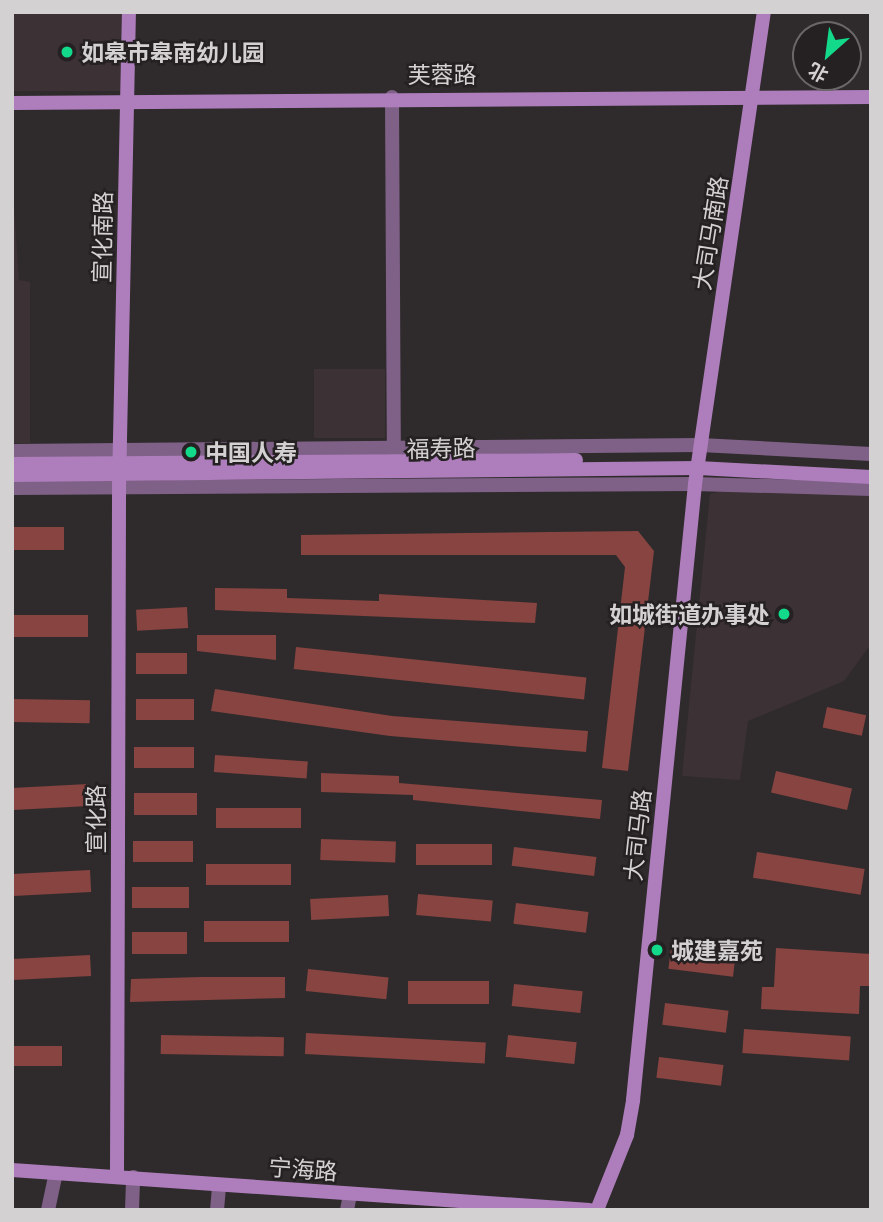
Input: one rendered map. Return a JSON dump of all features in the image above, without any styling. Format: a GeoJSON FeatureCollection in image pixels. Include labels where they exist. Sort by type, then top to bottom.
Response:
{"type":"FeatureCollection","features":[{"type":"Feature","properties":{"kind":"street","name":"宣化南路"},"geometry":{"type":"LineString","coordinates":[[120,468],[129,12]]}},
{"type":"Feature","properties":{"kind":"street","name":"大司马南路"},"geometry":{"type":"LineString","coordinates":[[699,458],[764,12]]}},
{"type":"Feature","properties":{"kind":"street","name":"芙蓉路"},"geometry":{"type":"LineString","coordinates":[[12,103],[392,97],[871,97]]}},
{"type":"Feature","properties":{"kind":"street"},"geometry":{"type":"LineString","coordinates":[[392,97],[394,453]]}},
{"type":"Feature","properties":{"kind":"street"},"geometry":{"type":"LineString","coordinates":[[12,451],[120,468],[871,489]]}},
{"type":"Feature","properties":{"kind":"street","name":"福寿路"},"geometry":{"type":"LineString","coordinates":[[12,475],[394,453],[699,458],[871,467]]}},
{"type":"Feature","properties":{"kind":"street"},"geometry":{"type":"LineString","coordinates":[[699,458],[871,454]]}},
{"type":"Feature","properties":{"kind":"street","name":"福寿路"},"geometry":{"type":"LineString","coordinates":[[12,464],[120,468],[699,458],[871,477]]}},
{"type":"Feature","properties":{"kind":"street","name":"大司马路"},"geometry":{"type":"LineString","coordinates":[[597,1210],[627,1135],[633,1100],[699,458]]}},
{"type":"Feature","properties":{"kind":"street"},"geometry":{"type":"LineString","coordinates":[[12,488],[120,468]]}},
{"type":"Feature","properties":{"kind":"street","name":"宣化路"},"geometry":{"type":"LineString","coordinates":[[117,1176],[120,468]]}},
{"type":"Feature","properties":{"kind":"street","name":"宁海路"},"geometry":{"type":"LineString","coordinates":[[12,1170],[219,1185],[348,1202],[590,1210]]}},
{"type":"Feature","properties":{"kind":"street"},"geometry":{"type":"LineString","coordinates":[[48,1210],[56,1173]]}},
{"type":"Feature","properties":{"kind":"street"},"geometry":{"type":"LineString","coordinates":[[132,1210],[133,1177]]}},
{"type":"Feature","properties":{"kind":"street"},"geometry":{"type":"LineString","coordinates":[[217,1210],[219,1185]]}},
{"type":"Feature","properties":{"kind":"shaded area","name":"如皋市皋南幼儿园"},"geometry":{"type":"Polygon","coordinates":[[[12,12],[122,12],[122,91],[12,91],[12,12]]]}},
{"type":"Feature","properties":{"kind":"shaded area"},"geometry":{"type":"Polygon","coordinates":[[[12,176],[19,280],[30,282],[30,443],[13,443],[12,176]]]}},
{"type":"Feature","properties":{"kind":"shaded area"},"geometry":{"type":"Polygon","coordinates":[[[314,369],[385,369],[385,438],[314,438],[314,369]]]}},
{"type":"Feature","properties":{"kind":"shaded area","name":"如城街道办事处"},"geometry":{"type":"Polygon","coordinates":[[[728,489],[871,495],[871,644],[844,681],[748,721],[740,780],[682,776],[710,494],[728,489]]]}},
{"type":"Feature","properties":{"kind":"building"},"geometry":{"type":"Polygon","coordinates":[[[12,527],[64,527],[64,550],[12,550],[12,527]]]}},
{"type":"Feature","properties":{"kind":"building"},"geometry":{"type":"Polygon","coordinates":[[[638,531],[654,551],[628,771],[602,768],[625,567],[616,555],[301,555],[301,535],[638,531]]]}},
{"type":"Feature","properties":{"kind":"building"},"geometry":{"type":"Polygon","coordinates":[[[215,588],[287,589],[287,598],[379,601],[379,594],[537,603],[535,623],[215,610],[215,588]]]}},
{"type":"Feature","properties":{"kind":"building"},"geometry":{"type":"Polygon","coordinates":[[[187,607],[188,628],[137,631],[136,610],[187,607]]]}},
{"type":"Feature","properties":{"kind":"building"},"geometry":{"type":"Polygon","coordinates":[[[12,615],[88,615],[88,637],[12,637],[12,615]]]}},
{"type":"Feature","properties":{"kind":"building"},"geometry":{"type":"Polygon","coordinates":[[[197,635],[276,635],[276,660],[197,651],[197,635]]]}},
{"type":"Feature","properties":{"kind":"building"},"geometry":{"type":"Polygon","coordinates":[[[296,647],[586,678],[584,699],[294,669],[296,647]]]}},
{"type":"Feature","properties":{"kind":"building"},"geometry":{"type":"Polygon","coordinates":[[[136,653],[187,653],[187,674],[136,674],[136,653]]]}},
{"type":"Feature","properties":{"kind":"building"},"geometry":{"type":"Polygon","coordinates":[[[215,689],[392,716],[588,731],[586,752],[390,736],[211,711],[215,689]]]}},
{"type":"Feature","properties":{"kind":"building"},"geometry":{"type":"Polygon","coordinates":[[[12,699],[90,700],[90,723],[12,722],[12,699]]]}},
{"type":"Feature","properties":{"kind":"building"},"geometry":{"type":"Polygon","coordinates":[[[136,699],[194,699],[194,720],[136,720],[136,699]]]}},
{"type":"Feature","properties":{"kind":"building"},"geometry":{"type":"Polygon","coordinates":[[[827,707],[866,715],[862,736],[823,728],[827,707]]]}},
{"type":"Feature","properties":{"kind":"building"},"geometry":{"type":"Polygon","coordinates":[[[134,747],[194,747],[194,768],[134,768],[134,747]]]}},
{"type":"Feature","properties":{"kind":"building"},"geometry":{"type":"Polygon","coordinates":[[[215,755],[308,761],[307,778],[214,772],[215,755]]]}},
{"type":"Feature","properties":{"kind":"building"},"geometry":{"type":"Polygon","coordinates":[[[776,771],[852,789],[847,810],[771,792],[776,771]]]}},
{"type":"Feature","properties":{"kind":"building"},"geometry":{"type":"Polygon","coordinates":[[[321,773],[399,776],[399,783],[602,800],[600,819],[413,800],[413,795],[321,792],[321,773]]]}},
{"type":"Feature","properties":{"kind":"building"},"geometry":{"type":"Polygon","coordinates":[[[88,784],[89,806],[13,810],[12,788],[88,784]]]}},
{"type":"Feature","properties":{"kind":"building"},"geometry":{"type":"Polygon","coordinates":[[[134,793],[197,793],[197,815],[134,815],[134,793]]]}},
{"type":"Feature","properties":{"kind":"building"},"geometry":{"type":"Polygon","coordinates":[[[216,808],[301,808],[301,828],[216,828],[216,808]]]}},
{"type":"Feature","properties":{"kind":"building"},"geometry":{"type":"Polygon","coordinates":[[[321,839],[396,842],[395,863],[320,860],[321,839]]]}},
{"type":"Feature","properties":{"kind":"building"},"geometry":{"type":"Polygon","coordinates":[[[133,841],[193,841],[193,862],[133,862],[133,841]]]}},
{"type":"Feature","properties":{"kind":"building"},"geometry":{"type":"Polygon","coordinates":[[[416,844],[492,844],[492,865],[416,865],[416,844]]]}},
{"type":"Feature","properties":{"kind":"building"},"geometry":{"type":"Polygon","coordinates":[[[514,847],[596,857],[594,876],[512,866],[514,847]]]}},
{"type":"Feature","properties":{"kind":"building"},"geometry":{"type":"Polygon","coordinates":[[[757,852],[865,869],[861,895],[753,878],[757,852]]]}},
{"type":"Feature","properties":{"kind":"building"},"geometry":{"type":"Polygon","coordinates":[[[206,864],[291,864],[291,885],[206,885],[206,864]]]}},
{"type":"Feature","properties":{"kind":"building"},"geometry":{"type":"Polygon","coordinates":[[[90,870],[91,892],[13,896],[12,874],[90,870]]]}},
{"type":"Feature","properties":{"kind":"building"},"geometry":{"type":"Polygon","coordinates":[[[132,887],[189,887],[189,908],[132,908],[132,887]]]}},
{"type":"Feature","properties":{"kind":"building"},"geometry":{"type":"Polygon","coordinates":[[[418,894],[493,901],[491,921],[416,915],[418,894]]]}},
{"type":"Feature","properties":{"kind":"building"},"geometry":{"type":"Polygon","coordinates":[[[388,895],[389,916],[311,920],[310,899],[388,895]]]}},
{"type":"Feature","properties":{"kind":"building"},"geometry":{"type":"Polygon","coordinates":[[[516,903],[588,912],[586,933],[513,924],[516,903]]]}},
{"type":"Feature","properties":{"kind":"building"},"geometry":{"type":"Polygon","coordinates":[[[204,921],[289,921],[289,942],[204,942],[204,921]]]}},
{"type":"Feature","properties":{"kind":"building"},"geometry":{"type":"Polygon","coordinates":[[[132,932],[187,932],[187,954],[132,954],[132,932]]]}},
{"type":"Feature","properties":{"kind":"building"},"geometry":{"type":"Polygon","coordinates":[[[671,948],[736,956],[733,977],[668,969],[671,948]]]}},
{"type":"Feature","properties":{"kind":"building"},"geometry":{"type":"Polygon","coordinates":[[[776,948],[871,954],[871,986],[860,986],[859,1014],[761,1009],[762,987],[774,987],[776,948]]]}},
{"type":"Feature","properties":{"kind":"building"},"geometry":{"type":"Polygon","coordinates":[[[90,955],[91,976],[13,980],[12,959],[90,955]]]}},
{"type":"Feature","properties":{"kind":"building"},"geometry":{"type":"Polygon","coordinates":[[[308,969],[389,977],[386,999],[306,991],[308,969]]]}},
{"type":"Feature","properties":{"kind":"building"},"geometry":{"type":"Polygon","coordinates":[[[285,977],[285,998],[130,1002],[131,979],[285,977]]]}},
{"type":"Feature","properties":{"kind":"building"},"geometry":{"type":"Polygon","coordinates":[[[408,981],[489,981],[489,1004],[408,1004],[408,981]]]}},
{"type":"Feature","properties":{"kind":"building"},"geometry":{"type":"Polygon","coordinates":[[[514,984],[583,991],[580,1013],[512,1006],[514,984]]]}},
{"type":"Feature","properties":{"kind":"building"},"geometry":{"type":"Polygon","coordinates":[[[665,1003],[729,1011],[726,1033],[662,1025],[665,1003]]]}},
{"type":"Feature","properties":{"kind":"building"},"geometry":{"type":"Polygon","coordinates":[[[744,1029],[851,1036],[849,1060],[742,1053],[744,1029]]]}},
{"type":"Feature","properties":{"kind":"building"},"geometry":{"type":"Polygon","coordinates":[[[306,1033],[486,1042],[485,1063],[305,1054],[306,1033]]]}},
{"type":"Feature","properties":{"kind":"building"},"geometry":{"type":"Polygon","coordinates":[[[161,1035],[284,1037],[284,1056],[161,1054],[161,1035]]]}},
{"type":"Feature","properties":{"kind":"building"},"geometry":{"type":"Polygon","coordinates":[[[508,1035],[577,1042],[574,1064],[506,1057],[508,1035]]]}},
{"type":"Feature","properties":{"kind":"building"},"geometry":{"type":"Polygon","coordinates":[[[12,1046],[62,1046],[62,1066],[12,1066],[12,1046]]]}},
{"type":"Feature","properties":{"kind":"building"},"geometry":{"type":"Polygon","coordinates":[[[659,1057],[724,1065],[721,1086],[656,1078],[659,1057]]]}},
{"type":"Feature","properties":{"kind":"place","name":"如皋市皋南幼儿园"},"geometry":{"type":"Point","coordinates":[67,52]}},
{"type":"Feature","properties":{"kind":"place","name":"中国人寿"},"geometry":{"type":"Point","coordinates":[191,452]}},
{"type":"Feature","properties":{"kind":"place","name":"如城街道办事处"},"geometry":{"type":"Point","coordinates":[784,614]}},
{"type":"Feature","properties":{"kind":"place","name":"城建嘉苑"},"geometry":{"type":"Point","coordinates":[657,950]}}]}
